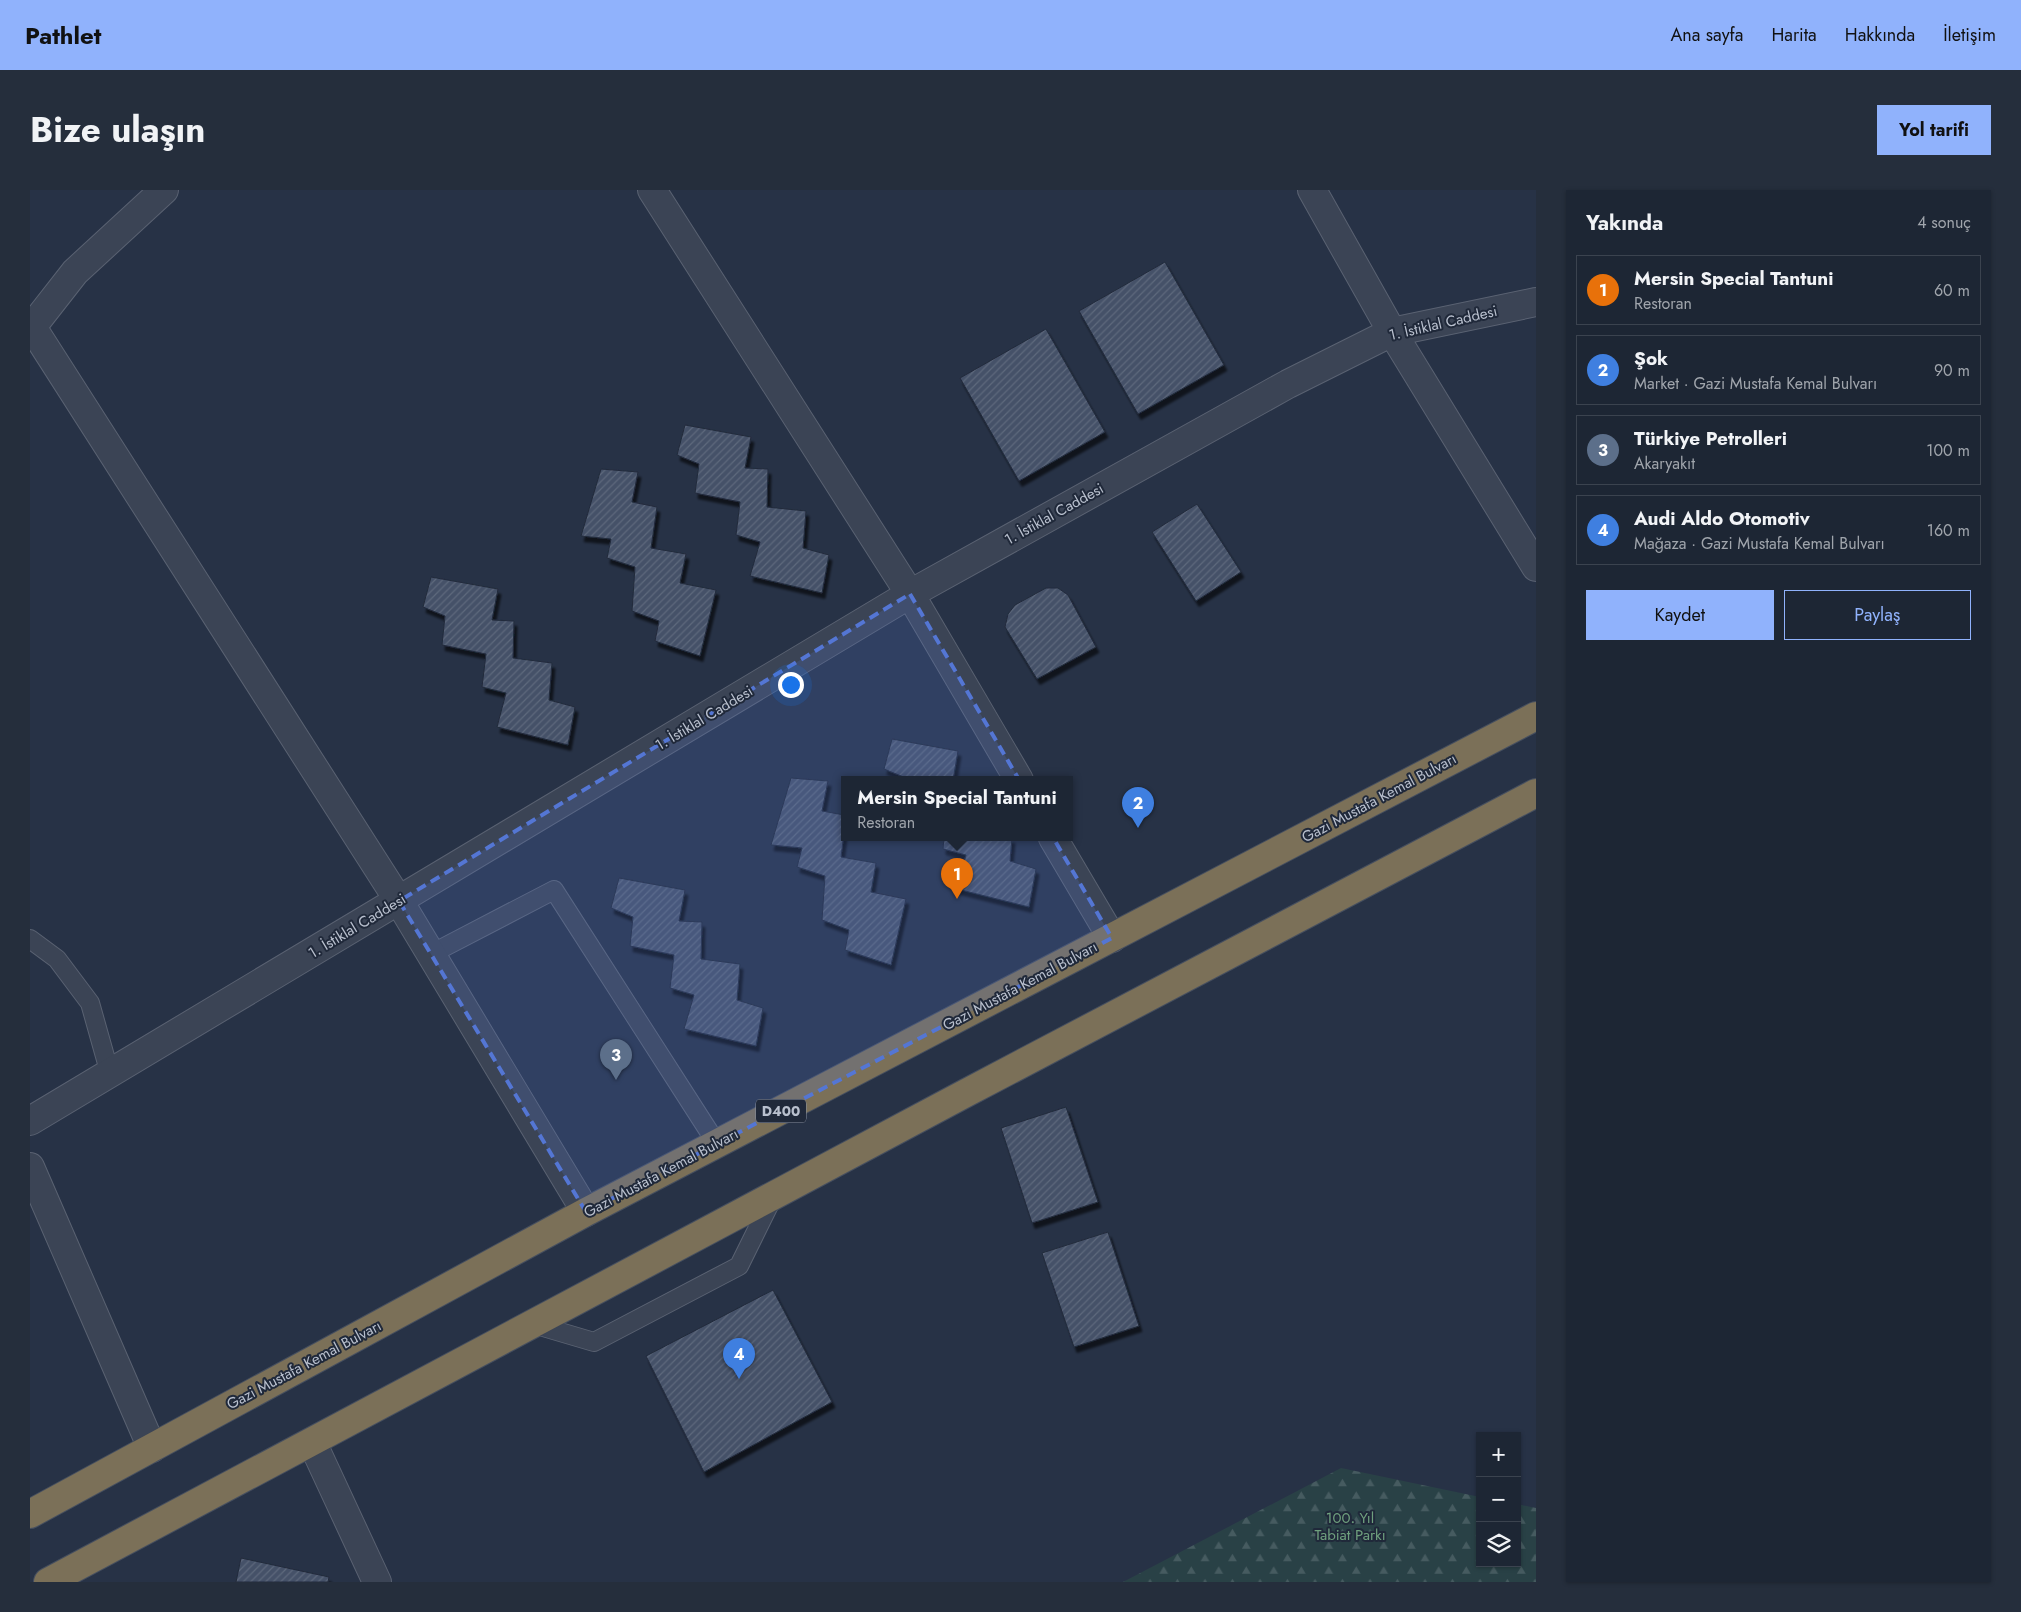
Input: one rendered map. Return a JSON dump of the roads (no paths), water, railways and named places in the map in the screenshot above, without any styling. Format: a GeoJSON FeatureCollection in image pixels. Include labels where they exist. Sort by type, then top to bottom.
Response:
{"type":"FeatureCollection","features":[{"type":"Feature","properties":{"kind":"highway","name":"Gazi Mustafa Kemal Bulvarı"},"geometry":{"type":"LineString","coordinates":[[30,1514],[586,1212],[1536,716]]}},
{"type":"Feature","properties":{"kind":"highway"},"geometry":{"type":"LineString","coordinates":[[48,1582],[774,1195],[1536,793]]}},
{"type":"Feature","properties":{"kind":"street"},"geometry":{"type":"LineString","coordinates":[[164,190],[75,272],[32,327],[399,901],[586,1212]]}},
{"type":"Feature","properties":{"kind":"street"},"geometry":{"type":"LineString","coordinates":[[652,190],[910,594],[1018,776]]}},
{"type":"Feature","properties":{"kind":"street"},"geometry":{"type":"LineString","coordinates":[[1312,190],[1392,332],[1536,567]]}},
{"type":"Feature","properties":{"kind":"street","name":"1. İstiklal Caddesi"},"geometry":{"type":"LineString","coordinates":[[30,1121],[910,594],[1288,384],[1392,332],[1536,302]]}},
{"type":"Feature","properties":{"kind":"street"},"geometry":{"type":"LineString","coordinates":[[1055,841],[1112,938]]}},
{"type":"Feature","properties":{"kind":"street"},"geometry":{"type":"LineString","coordinates":[[30,1167],[152,1448]]}},
{"type":"Feature","properties":{"kind":"street"},"geometry":{"type":"LineString","coordinates":[[312,1442],[377,1582]]}},
{"type":"Feature","properties":{"kind":"lane"},"geometry":{"type":"LineString","coordinates":[[431,954],[554,890],[717,1144]]}},
{"type":"Feature","properties":{"kind":"lane"},"geometry":{"type":"LineString","coordinates":[[30,939],[57,959],[90,1003],[110,1074]]}},
{"type":"Feature","properties":{"kind":"lane"},"geometry":{"type":"LineString","coordinates":[[533,1324],[594,1342],[740,1266],[774,1195]]}},
{"type":"Feature","properties":{"kind":"place","name":"Şok"},"geometry":{"type":"Point","coordinates":[1138,828]}},
{"type":"Feature","properties":{"kind":"place","name":"Mersin Special Tantuni"},"geometry":{"type":"Point","coordinates":[957,899]}},
{"type":"Feature","properties":{"kind":"place","name":"Türkiye Petrolleri"},"geometry":{"type":"Point","coordinates":[616,1080]}},
{"type":"Feature","properties":{"kind":"place","name":"Audi Aldo Otomotiv"},"geometry":{"type":"Point","coordinates":[739,1379]}},
{"type":"Feature","properties":{"kind":"park label","name":"100. Yıl Tabiat Parkı"},"geometry":{"type":"Point","coordinates":[1350,1526]}}]}
